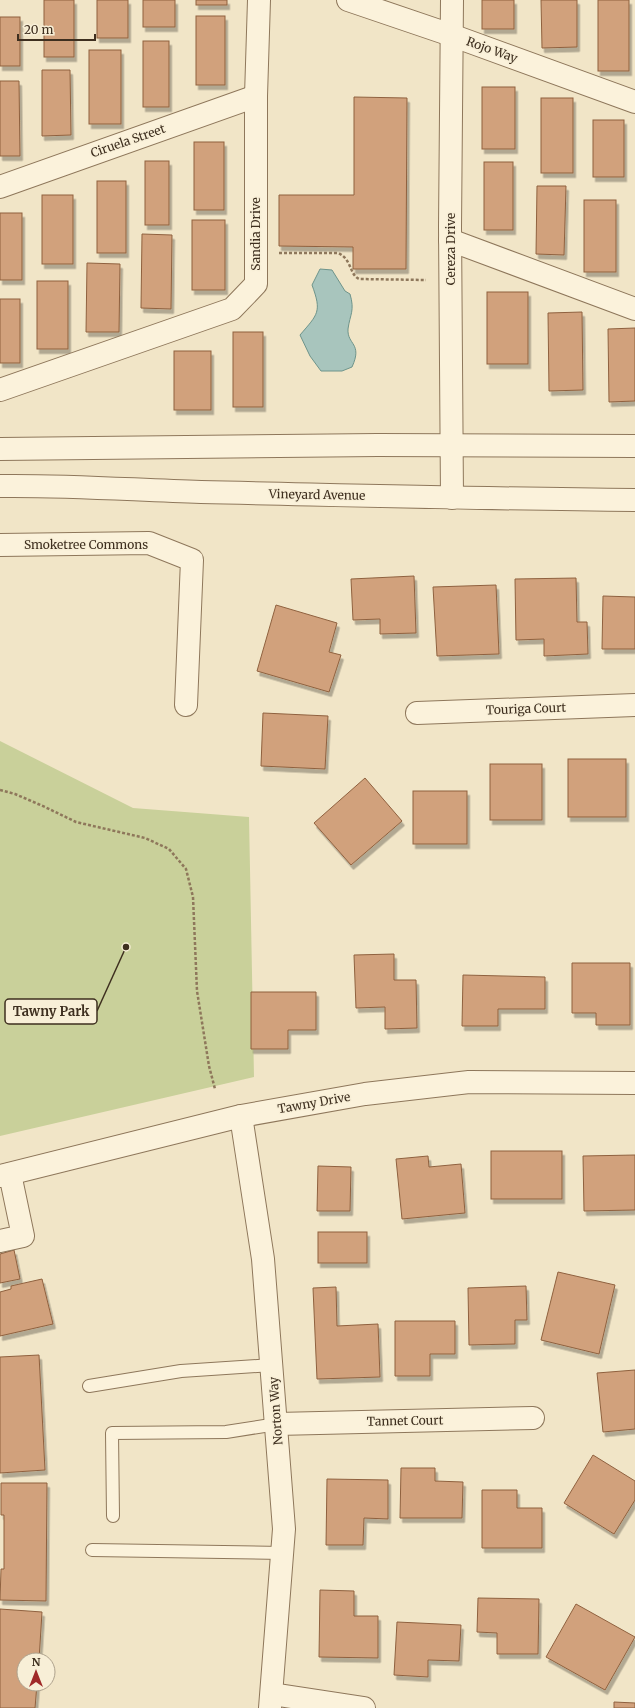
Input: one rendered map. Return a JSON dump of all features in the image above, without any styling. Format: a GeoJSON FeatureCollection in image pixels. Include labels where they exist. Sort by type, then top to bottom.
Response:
{"type":"FeatureCollection","features":[{"type":"Feature","properties":{"kind":"street","name":"Sandia Drive"},"geometry":{"type":"LineString","coordinates":[[0,390],[232,310],[256,284],[256,96],[259,0]]}},
{"type":"Feature","properties":{"kind":"street","name":"Rojo Way"},"geometry":{"type":"LineString","coordinates":[[348,0],[451,35],[635,102]]}},
{"type":"Feature","properties":{"kind":"street","name":"Cereza Drive"},"geometry":{"type":"LineString","coordinates":[[452,0],[450,240],[452,498]]}},
{"type":"Feature","properties":{"kind":"street","name":"Ciruela Street"},"geometry":{"type":"LineString","coordinates":[[0,187],[256,96]]}},
{"type":"Feature","properties":{"kind":"street"},"geometry":{"type":"LineString","coordinates":[[450,240],[635,309]]}},
{"type":"Feature","properties":{"kind":"street"},"geometry":{"type":"LineString","coordinates":[[0,449],[452,445],[635,446]]}},
{"type":"Feature","properties":{"kind":"street","name":"Vineyard Avenue"},"geometry":{"type":"LineString","coordinates":[[0,486],[452,498],[635,500]]}},
{"type":"Feature","properties":{"kind":"street","name":"Smoketree Commons"},"geometry":{"type":"LineString","coordinates":[[0,545],[148,543],[192,560],[186,705]]}},
{"type":"Feature","properties":{"kind":"street","name":"Touriga Court"},"geometry":{"type":"LineString","coordinates":[[417,713],[635,705]]}},
{"type":"Feature","properties":{"kind":"street","name":"Tawny Drive"},"geometry":{"type":"LineString","coordinates":[[5,1175],[241,1116],[365,1094],[469,1082],[635,1083]]}},
{"type":"Feature","properties":{"kind":"street","name":"Norton Way"},"geometry":{"type":"LineString","coordinates":[[241,1116],[264,1259],[284,1529],[271,1701]]}},
{"type":"Feature","properties":{"kind":"street"},"geometry":{"type":"LineString","coordinates":[[0,1241],[24,1236],[5,1175]]}},
{"type":"Feature","properties":{"kind":"street","name":"Tannet Court"},"geometry":{"type":"LineString","coordinates":[[277,1424],[533,1418]]}},
{"type":"Feature","properties":{"kind":"street"},"geometry":{"type":"LineString","coordinates":[[271,1701],[364,1708]]}},
{"type":"Feature","properties":{"kind":"lane"},"geometry":{"type":"LineString","coordinates":[[89,1386],[181,1371],[272,1365]]}},
{"type":"Feature","properties":{"kind":"lane"},"geometry":{"type":"LineString","coordinates":[[113,1516],[112,1433],[226,1432],[277,1424]]}},
{"type":"Feature","properties":{"kind":"lane"},"geometry":{"type":"LineString","coordinates":[[92,1550],[282,1553]]}},
{"type":"Feature","properties":{"kind":"path"},"geometry":{"type":"LineString","coordinates":[[256,253],[338,253],[348,260],[356,278],[360,279],[451,280]]}},
{"type":"Feature","properties":{"kind":"path"},"geometry":{"type":"LineString","coordinates":[[0,790],[15,794],[45,806],[76,822],[113,832],[145,838],[169,849],[186,870],[194,897],[197,991],[208,1059],[216,1089]]}},
{"type":"Feature","properties":{"kind":"green space"},"geometry":{"type":"Polygon","coordinates":[[[0,741],[133,808],[249,817],[254,1077],[0,1136],[0,741]]]}},
{"type":"Feature","properties":{"kind":"water"},"geometry":{"type":"Polygon","coordinates":[[[320,269],[332,270],[345,291],[350,294],[352,309],[348,334],[354,345],[356,353],[352,367],[342,371],[321,371],[310,356],[300,335],[311,322],[316,312],[317,301],[312,285],[320,269]]]}},
{"type":"Feature","properties":{"kind":"building"},"geometry":{"type":"Polygon","coordinates":[[[44,0],[74,0],[74,57],[44,57],[44,0]]]}},
{"type":"Feature","properties":{"kind":"building"},"geometry":{"type":"Polygon","coordinates":[[[97,0],[128,0],[128,38],[97,38],[97,0]]]}},
{"type":"Feature","properties":{"kind":"building"},"geometry":{"type":"Polygon","coordinates":[[[143,0],[175,0],[175,27],[143,27],[143,0]]]}},
{"type":"Feature","properties":{"kind":"building"},"geometry":{"type":"Polygon","coordinates":[[[196,0],[227,0],[227,5],[196,5],[196,0]]]}},
{"type":"Feature","properties":{"kind":"building"},"geometry":{"type":"Polygon","coordinates":[[[482,0],[514,0],[514,29],[482,29],[482,0]]]}},
{"type":"Feature","properties":{"kind":"building"},"geometry":{"type":"Polygon","coordinates":[[[541,0],[577,0],[577,47],[542,48],[541,0]]]}},
{"type":"Feature","properties":{"kind":"building"},"geometry":{"type":"Polygon","coordinates":[[[598,0],[629,0],[629,71],[598,71],[598,0]]]}},
{"type":"Feature","properties":{"kind":"building"},"geometry":{"type":"Polygon","coordinates":[[[196,16],[225,16],[225,85],[196,85],[196,16]]]}},
{"type":"Feature","properties":{"kind":"building"},"geometry":{"type":"Polygon","coordinates":[[[0,17],[20,17],[20,66],[0,66],[0,17]]]}},
{"type":"Feature","properties":{"kind":"building"},"geometry":{"type":"Polygon","coordinates":[[[143,41],[169,41],[169,107],[143,107],[143,41]]]}},
{"type":"Feature","properties":{"kind":"building"},"geometry":{"type":"Polygon","coordinates":[[[89,50],[121,50],[121,124],[89,124],[89,50]]]}},
{"type":"Feature","properties":{"kind":"building"},"geometry":{"type":"Polygon","coordinates":[[[42,70],[70,70],[71,135],[42,136],[42,70]]]}},
{"type":"Feature","properties":{"kind":"building"},"geometry":{"type":"Polygon","coordinates":[[[0,81],[19,81],[20,156],[0,156],[0,81]]]}},
{"type":"Feature","properties":{"kind":"building"},"geometry":{"type":"Polygon","coordinates":[[[482,87],[515,87],[515,149],[482,149],[482,87]]]}},
{"type":"Feature","properties":{"kind":"building"},"geometry":{"type":"Polygon","coordinates":[[[354,97],[407,98],[406,269],[353,269],[353,247],[279,246],[279,195],[354,195],[354,97]]]}},
{"type":"Feature","properties":{"kind":"building"},"geometry":{"type":"Polygon","coordinates":[[[541,98],[573,98],[573,173],[541,173],[541,98]]]}},
{"type":"Feature","properties":{"kind":"building"},"geometry":{"type":"Polygon","coordinates":[[[593,120],[624,120],[624,177],[593,177],[593,120]]]}},
{"type":"Feature","properties":{"kind":"building"},"geometry":{"type":"Polygon","coordinates":[[[194,142],[224,142],[224,210],[194,210],[194,142]]]}},
{"type":"Feature","properties":{"kind":"building"},"geometry":{"type":"Polygon","coordinates":[[[145,161],[169,161],[169,225],[145,225],[145,161]]]}},
{"type":"Feature","properties":{"kind":"building"},"geometry":{"type":"Polygon","coordinates":[[[484,162],[513,162],[513,230],[484,230],[484,162]]]}},
{"type":"Feature","properties":{"kind":"building"},"geometry":{"type":"Polygon","coordinates":[[[97,181],[126,181],[126,253],[97,253],[97,181]]]}},
{"type":"Feature","properties":{"kind":"building"},"geometry":{"type":"Polygon","coordinates":[[[537,186],[566,186],[564,255],[536,254],[537,186]]]}},
{"type":"Feature","properties":{"kind":"building"},"geometry":{"type":"Polygon","coordinates":[[[42,195],[73,195],[73,264],[42,264],[42,195]]]}},
{"type":"Feature","properties":{"kind":"building"},"geometry":{"type":"Polygon","coordinates":[[[584,200],[616,200],[616,272],[584,272],[584,200]]]}},
{"type":"Feature","properties":{"kind":"building"},"geometry":{"type":"Polygon","coordinates":[[[0,213],[22,213],[22,280],[0,280],[0,213]]]}},
{"type":"Feature","properties":{"kind":"building"},"geometry":{"type":"Polygon","coordinates":[[[192,220],[225,220],[225,290],[192,290],[192,220]]]}},
{"type":"Feature","properties":{"kind":"building"},"geometry":{"type":"Polygon","coordinates":[[[142,234],[172,235],[171,309],[141,308],[142,234]]]}},
{"type":"Feature","properties":{"kind":"building"},"geometry":{"type":"Polygon","coordinates":[[[87,263],[120,264],[119,332],[86,332],[87,263]]]}},
{"type":"Feature","properties":{"kind":"building"},"geometry":{"type":"Polygon","coordinates":[[[37,281],[68,281],[68,349],[37,349],[37,281]]]}},
{"type":"Feature","properties":{"kind":"building"},"geometry":{"type":"Polygon","coordinates":[[[487,292],[528,292],[528,364],[487,364],[487,292]]]}},
{"type":"Feature","properties":{"kind":"building"},"geometry":{"type":"Polygon","coordinates":[[[0,299],[20,299],[20,363],[0,363],[0,299]]]}},
{"type":"Feature","properties":{"kind":"building"},"geometry":{"type":"Polygon","coordinates":[[[582,312],[583,390],[549,391],[548,313],[582,312]]]}},
{"type":"Feature","properties":{"kind":"building"},"geometry":{"type":"Polygon","coordinates":[[[635,328],[635,401],[609,402],[608,329],[635,328]]]}},
{"type":"Feature","properties":{"kind":"building"},"geometry":{"type":"Polygon","coordinates":[[[233,332],[263,332],[263,407],[233,407],[233,332]]]}},
{"type":"Feature","properties":{"kind":"building"},"geometry":{"type":"Polygon","coordinates":[[[174,351],[211,351],[211,410],[174,410],[174,351]]]}},
{"type":"Feature","properties":{"kind":"building"},"geometry":{"type":"Polygon","coordinates":[[[414,576],[416,633],[380,634],[380,619],[353,620],[351,579],[414,576]]]}},
{"type":"Feature","properties":{"kind":"building"},"geometry":{"type":"Polygon","coordinates":[[[576,578],[577,622],[587,622],[588,654],[544,656],[544,639],[516,640],[515,579],[576,578]]]}},
{"type":"Feature","properties":{"kind":"building"},"geometry":{"type":"Polygon","coordinates":[[[496,585],[499,654],[437,656],[433,587],[496,585]]]}},
{"type":"Feature","properties":{"kind":"building"},"geometry":{"type":"Polygon","coordinates":[[[603,596],[635,597],[635,649],[602,649],[603,596]]]}},
{"type":"Feature","properties":{"kind":"building"},"geometry":{"type":"Polygon","coordinates":[[[276,605],[337,623],[329,652],[341,655],[329,692],[257,671],[276,605]]]}},
{"type":"Feature","properties":{"kind":"building"},"geometry":{"type":"Polygon","coordinates":[[[263,713],[328,716],[325,769],[261,766],[263,713]]]}},
{"type":"Feature","properties":{"kind":"building"},"geometry":{"type":"Polygon","coordinates":[[[568,759],[626,759],[626,817],[568,817],[568,759]]]}},
{"type":"Feature","properties":{"kind":"building"},"geometry":{"type":"Polygon","coordinates":[[[490,764],[542,764],[542,820],[490,820],[490,764]]]}},
{"type":"Feature","properties":{"kind":"building"},"geometry":{"type":"Polygon","coordinates":[[[365,778],[402,821],[351,865],[314,823],[365,778]]]}},
{"type":"Feature","properties":{"kind":"building"},"geometry":{"type":"Polygon","coordinates":[[[413,791],[467,791],[467,844],[413,844],[413,791]]]}},
{"type":"Feature","properties":{"kind":"building"},"geometry":{"type":"Polygon","coordinates":[[[394,954],[394,980],[416,980],[417,1028],[385,1029],[385,1007],[356,1008],[354,955],[394,954]]]}},
{"type":"Feature","properties":{"kind":"building"},"geometry":{"type":"Polygon","coordinates":[[[572,963],[630,963],[630,1025],[596,1025],[596,1013],[572,1013],[572,963]]]}},
{"type":"Feature","properties":{"kind":"building"},"geometry":{"type":"Polygon","coordinates":[[[463,975],[545,977],[545,1009],[498,1009],[498,1026],[462,1026],[463,975]]]}},
{"type":"Feature","properties":{"kind":"building"},"geometry":{"type":"Polygon","coordinates":[[[251,992],[316,992],[316,1030],[288,1030],[288,1049],[251,1049],[251,992]]]}},
{"type":"Feature","properties":{"kind":"building"},"geometry":{"type":"Polygon","coordinates":[[[491,1151],[562,1151],[562,1199],[491,1199],[491,1151]]]}},
{"type":"Feature","properties":{"kind":"building"},"geometry":{"type":"Polygon","coordinates":[[[635,1155],[635,1210],[584,1211],[583,1156],[635,1155]]]}},
{"type":"Feature","properties":{"kind":"building"},"geometry":{"type":"Polygon","coordinates":[[[428,1156],[429,1167],[461,1164],[465,1213],[402,1219],[396,1159],[428,1156]]]}},
{"type":"Feature","properties":{"kind":"building"},"geometry":{"type":"Polygon","coordinates":[[[318,1166],[351,1167],[350,1211],[317,1211],[318,1166]]]}},
{"type":"Feature","properties":{"kind":"building"},"geometry":{"type":"Polygon","coordinates":[[[318,1232],[367,1232],[367,1263],[318,1263],[318,1232]]]}},
{"type":"Feature","properties":{"kind":"building"},"geometry":{"type":"Polygon","coordinates":[[[14,1250],[20,1279],[0,1283],[0,1254],[14,1250]]]}},
{"type":"Feature","properties":{"kind":"building"},"geometry":{"type":"Polygon","coordinates":[[[558,1272],[615,1285],[599,1354],[541,1340],[558,1272]]]}},
{"type":"Feature","properties":{"kind":"building"},"geometry":{"type":"Polygon","coordinates":[[[42,1279],[53,1324],[0,1336],[0,1292],[11,1289],[11,1286],[42,1279]]]}},
{"type":"Feature","properties":{"kind":"building"},"geometry":{"type":"Polygon","coordinates":[[[526,1286],[527,1320],[515,1320],[515,1344],[469,1345],[468,1288],[526,1286]]]}},
{"type":"Feature","properties":{"kind":"building"},"geometry":{"type":"Polygon","coordinates":[[[336,1287],[337,1326],[378,1324],[380,1377],[317,1379],[313,1288],[336,1287]]]}},
{"type":"Feature","properties":{"kind":"building"},"geometry":{"type":"Polygon","coordinates":[[[395,1321],[455,1321],[455,1354],[430,1354],[430,1376],[395,1376],[395,1321]]]}},
{"type":"Feature","properties":{"kind":"building"},"geometry":{"type":"Polygon","coordinates":[[[39,1355],[45,1470],[0,1473],[0,1357],[39,1355]]]}},
{"type":"Feature","properties":{"kind":"building"},"geometry":{"type":"Polygon","coordinates":[[[635,1370],[635,1429],[603,1432],[597,1373],[635,1370]]]}},
{"type":"Feature","properties":{"kind":"building"},"geometry":{"type":"Polygon","coordinates":[[[593,1455],[635,1481],[635,1500],[614,1534],[564,1503],[593,1455]]]}},
{"type":"Feature","properties":{"kind":"building"},"geometry":{"type":"Polygon","coordinates":[[[401,1468],[435,1468],[435,1481],[463,1482],[462,1518],[400,1518],[401,1468]]]}},
{"type":"Feature","properties":{"kind":"building"},"geometry":{"type":"Polygon","coordinates":[[[327,1479],[388,1480],[388,1519],[364,1518],[363,1545],[326,1545],[327,1479]]]}},
{"type":"Feature","properties":{"kind":"building"},"geometry":{"type":"Polygon","coordinates":[[[1,1483],[47,1483],[46,1601],[0,1600],[1,1569],[4,1569],[4,1515],[1,1515],[1,1483]]]}},
{"type":"Feature","properties":{"kind":"building"},"geometry":{"type":"Polygon","coordinates":[[[482,1490],[517,1490],[517,1508],[542,1508],[542,1548],[482,1548],[482,1490]]]}},
{"type":"Feature","properties":{"kind":"building"},"geometry":{"type":"Polygon","coordinates":[[[320,1590],[354,1591],[354,1616],[378,1616],[378,1658],[319,1657],[320,1590]]]}},
{"type":"Feature","properties":{"kind":"building"},"geometry":{"type":"Polygon","coordinates":[[[478,1598],[539,1599],[538,1654],[497,1654],[497,1633],[477,1632],[478,1598]]]}},
{"type":"Feature","properties":{"kind":"building"},"geometry":{"type":"Polygon","coordinates":[[[576,1604],[635,1637],[605,1690],[546,1657],[576,1604]]]}},
{"type":"Feature","properties":{"kind":"building"},"geometry":{"type":"Polygon","coordinates":[[[0,1609],[42,1612],[40,1652],[16,1652],[16,1692],[36,1692],[35,1708],[0,1708],[0,1609]]]}},
{"type":"Feature","properties":{"kind":"building"},"geometry":{"type":"Polygon","coordinates":[[[397,1622],[461,1625],[459,1661],[428,1660],[428,1677],[394,1675],[397,1622]]]}},
{"type":"Feature","properties":{"kind":"building"},"geometry":{"type":"Polygon","coordinates":[[[614,1702],[635,1703],[635,1708],[614,1708],[614,1702]]]}},
{"type":"Feature","properties":{"kind":"place","name":"Tawny Park"},"geometry":{"type":"Point","coordinates":[126,947]}}]}
